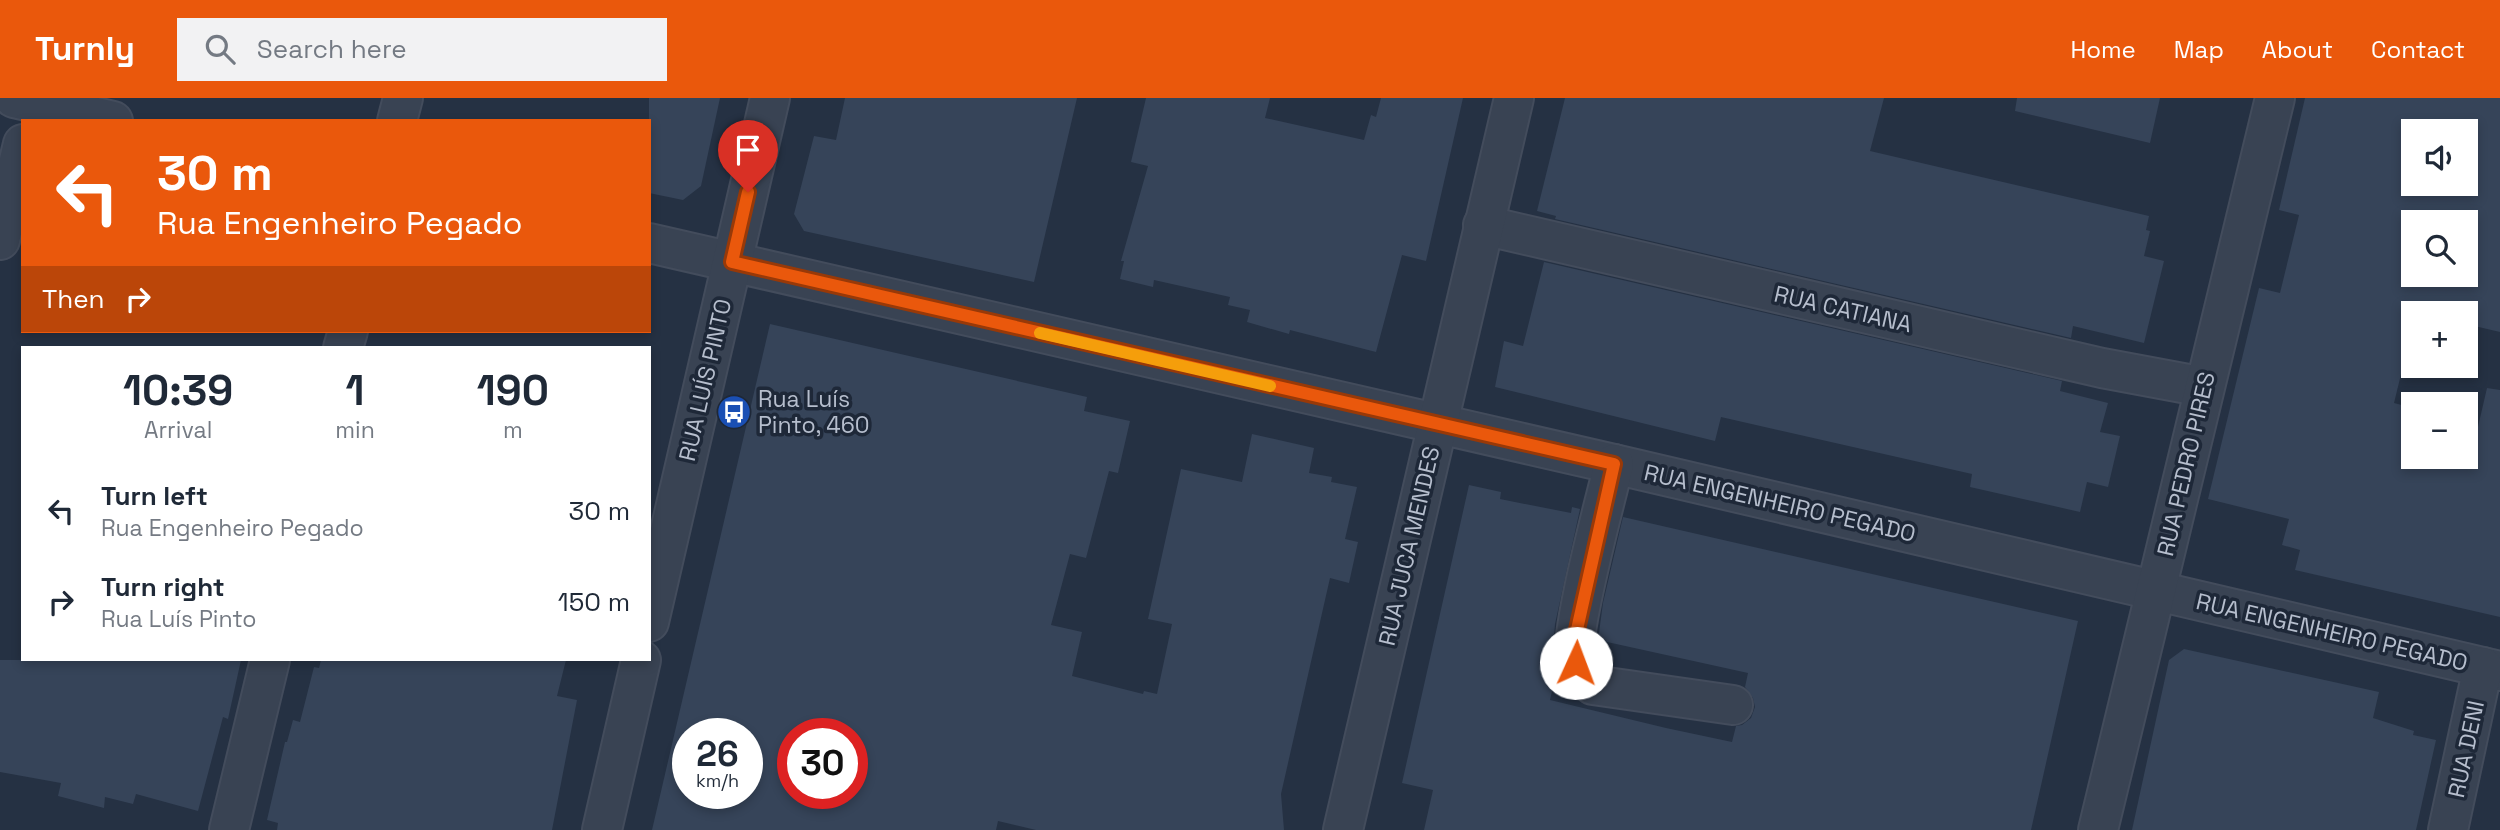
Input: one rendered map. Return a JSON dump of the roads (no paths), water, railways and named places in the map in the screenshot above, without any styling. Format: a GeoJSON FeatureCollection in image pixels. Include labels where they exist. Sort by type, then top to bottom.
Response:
{"type":"FeatureCollection","features":[{"type":"Feature","properties":{"kind":"street"},"geometry":{"type":"LineString","coordinates":[[398,119],[403,98]]}},
{"type":"Feature","properties":{"kind":"street","name":"RUA LUÍS PINTO"},"geometry":{"type":"LineString","coordinates":[[651,613],[770,98]]}},
{"type":"Feature","properties":{"kind":"street","name":"RUA JUCA MENDES"},"geometry":{"type":"LineString","coordinates":[[1343,830],[1514,98]]}},
{"type":"Feature","properties":{"kind":"street","name":"RUA PEDRO PIRES"},"geometry":{"type":"LineString","coordinates":[[2098,830],[2275,98]]}},
{"type":"Feature","properties":{"kind":"street"},"geometry":{"type":"LineString","coordinates":[[27,105],[102,119]]}},
{"type":"Feature","properties":{"kind":"street"},"geometry":{"type":"LineString","coordinates":[[0,240],[21,152]]}},
{"type":"Feature","properties":{"kind":"street","name":"RUA CATIANA"},"geometry":{"type":"LineString","coordinates":[[1483,225],[2102,368],[2204,387]]}},
{"type":"Feature","properties":{"kind":"street","name":"RUA ENGENHEIRO PEGADO"},"geometry":{"type":"LineString","coordinates":[[651,243],[2492,669]]}},
{"type":"Feature","properties":{"kind":"street"},"geometry":{"type":"LineString","coordinates":[[1614,464],[1576,634],[1576,663],[1584,678],[1593,685],[1732,705]]}},
{"type":"Feature","properties":{"kind":"street"},"geometry":{"type":"LineString","coordinates":[[229,830],[270,661]]}},
{"type":"Feature","properties":{"kind":"street"},"geometry":{"type":"LineString","coordinates":[[601,830],[640,661]]}},
{"type":"Feature","properties":{"kind":"street","name":"RUA DENI"},"geometry":{"type":"LineString","coordinates":[[2448,830],[2492,669]]}},
{"type":"Feature","properties":{"kind":"place","name":"Rua Luís Pinto, 460"},"geometry":{"type":"Point","coordinates":[734,412]}}]}
